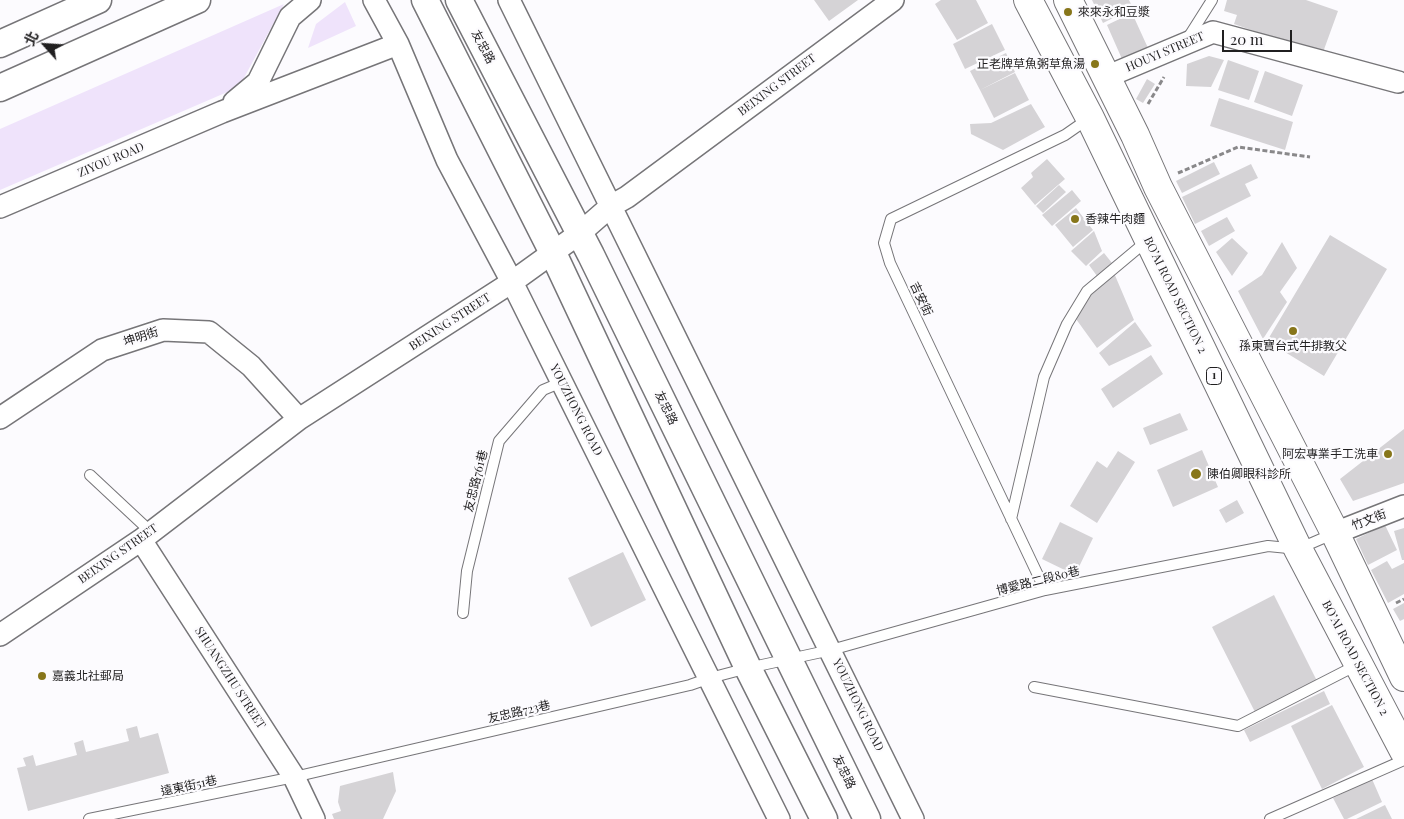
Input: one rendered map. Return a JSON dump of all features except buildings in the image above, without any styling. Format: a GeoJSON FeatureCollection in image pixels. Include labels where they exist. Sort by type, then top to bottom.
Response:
{"type":"FeatureCollection","features":[{"type":"Feature","properties":{"kind":"main road","name":"BO’AI ROAD SECTION 2"},"geometry":{"type":"LineString","coordinates":[[1028,0],[1090,118],[1298,549],[1404,751]]}},
{"type":"Feature","properties":{"kind":"main road"},"geometry":{"type":"LineString","coordinates":[[1068,0],[1135,135],[1158,187],[1335,533],[1404,677]]}},
{"type":"Feature","properties":{"kind":"street"},"geometry":{"type":"LineString","coordinates":[[0,44],[98,0]]}},
{"type":"Feature","properties":{"kind":"street"},"geometry":{"type":"LineString","coordinates":[[0,88],[196,0]]}},
{"type":"Feature","properties":{"kind":"street","name":"ZIYOU ROAD"},"geometry":{"type":"LineString","coordinates":[[222,112],[258,82],[290,17],[310,0]]}},
{"type":"Feature","properties":{"kind":"street","name":"YOUZHONG ROAD"},"geometry":{"type":"LineString","coordinates":[[374,0],[398,44],[447,160],[512,282],[779,819]]}},
{"type":"Feature","properties":{"kind":"street"},"geometry":{"type":"LineString","coordinates":[[425,0],[553,254],[748,668],[824,819]]}},
{"type":"Feature","properties":{"kind":"street","name":"友忠路"},"geometry":{"type":"LineString","coordinates":[[459,0],[580,233],[867,819]]}},
{"type":"Feature","properties":{"kind":"street","name":"YOUZHONG ROAD"},"geometry":{"type":"LineString","coordinates":[[509,0],[913,819]]}},
{"type":"Feature","properties":{"kind":"street","name":"BEIXING STREET"},"geometry":{"type":"LineString","coordinates":[[0,635],[146,536],[299,419],[553,254],[611,206],[627,197],[883,2]]}},
{"type":"Feature","properties":{"kind":"street","name":"HOUYI STREET"},"geometry":{"type":"LineString","coordinates":[[1106,77],[1213,32],[1402,79]]}},
{"type":"Feature","properties":{"kind":"street","name":"ZIYOU ROAD"},"geometry":{"type":"LineString","coordinates":[[0,207],[222,112],[398,44]]}},
{"type":"Feature","properties":{"kind":"street","name":"坤明街"},"geometry":{"type":"LineString","coordinates":[[0,418],[102,350],[163,330],[209,332],[251,366],[299,419]]}},
{"type":"Feature","properties":{"kind":"street","name":"竹文街"},"geometry":{"type":"LineString","coordinates":[[1335,533],[1404,506]]}},
{"type":"Feature","properties":{"kind":"street","name":"SHUANGZHU STREET"},"geometry":{"type":"LineString","coordinates":[[146,536],[294,777],[314,819]]}},
{"type":"Feature","properties":{"kind":"lane"},"geometry":{"type":"LineString","coordinates":[[1184,45],[1212,0]]}},
{"type":"Feature","properties":{"kind":"lane","name":"吉安街"},"geometry":{"type":"LineString","coordinates":[[1045,590],[890,263],[884,243],[891,219],[1065,135],[1090,118]]}},
{"type":"Feature","properties":{"kind":"lane"},"geometry":{"type":"LineString","coordinates":[[1012,519],[1044,377],[1067,324],[1087,292],[1148,239]]}},
{"type":"Feature","properties":{"kind":"lane","name":"友忠路761巷"},"geometry":{"type":"LineString","coordinates":[[463,613],[467,571],[499,440],[543,390],[562,382]]}},
{"type":"Feature","properties":{"kind":"lane"},"geometry":{"type":"LineString","coordinates":[[90,474],[146,536]]}},
{"type":"Feature","properties":{"kind":"lane","name":"博愛路二段80巷"},"geometry":{"type":"LineString","coordinates":[[748,668],[831,650],[1045,590],[1268,546],[1298,549],[1335,533]]}},
{"type":"Feature","properties":{"kind":"lane"},"geometry":{"type":"LineString","coordinates":[[1034,687],[1238,726],[1360,664]]}},
{"type":"Feature","properties":{"kind":"lane","name":"友忠路723巷"},"geometry":{"type":"LineString","coordinates":[[294,777],[690,685],[748,668]]}},
{"type":"Feature","properties":{"kind":"lane"},"geometry":{"type":"LineString","coordinates":[[1270,819],[1404,760]]}},
{"type":"Feature","properties":{"kind":"lane","name":"遠東街51巷"},"geometry":{"type":"LineString","coordinates":[[89,819],[294,777]]}},
{"type":"Feature","properties":{"kind":"path"},"geometry":{"type":"LineString","coordinates":[[1135,135],[1152,95],[1184,45]]}},
{"type":"Feature","properties":{"kind":"path"},"geometry":{"type":"LineString","coordinates":[[1158,187],[1173,176],[1238,146],[1310,157]]}},
{"type":"Feature","properties":{"kind":"shaded area"},"geometry":{"type":"Polygon","coordinates":[[[345,2],[356,26],[308,48],[316,24],[345,2]]]}},
{"type":"Feature","properties":{"kind":"shaded area"},"geometry":{"type":"Polygon","coordinates":[[[284,4],[239,87],[0,190],[0,129],[284,4]]]}},
{"type":"Feature","properties":{"kind":"place","name":"來來永和豆漿"},"geometry":{"type":"Point","coordinates":[1068,12]}},
{"type":"Feature","properties":{"kind":"place","name":"正老牌草魚粥草魚湯"},"geometry":{"type":"Point","coordinates":[1095,64]}},
{"type":"Feature","properties":{"kind":"place","name":"香辣牛肉麵"},"geometry":{"type":"Point","coordinates":[1075,219]}},
{"type":"Feature","properties":{"kind":"place","name":"孫東寶台式牛排教父"},"geometry":{"type":"Point","coordinates":[1293,331]}},
{"type":"Feature","properties":{"kind":"place","name":"阿宏專業手工洗車"},"geometry":{"type":"Point","coordinates":[1388,454]}},
{"type":"Feature","properties":{"kind":"place","name":"陳伯卿眼科診所"},"geometry":{"type":"Point","coordinates":[1196,474]}},
{"type":"Feature","properties":{"kind":"place","name":"嘉義北社郵局"},"geometry":{"type":"Point","coordinates":[42,676]}}]}
